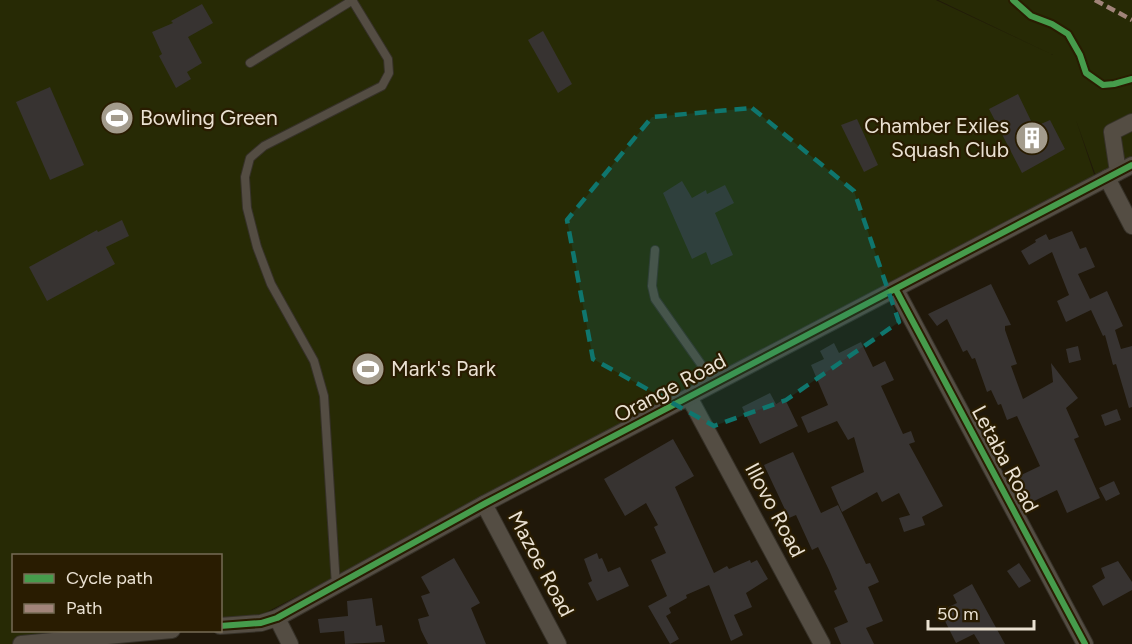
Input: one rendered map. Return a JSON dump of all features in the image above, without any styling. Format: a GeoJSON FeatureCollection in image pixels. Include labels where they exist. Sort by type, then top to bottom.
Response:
{"type":"FeatureCollection","features":[{"type":"Feature","properties":{"kind":"street"},"geometry":{"type":"LineString","coordinates":[[1132,122],[1112,132],[1132,226]]}},
{"type":"Feature","properties":{"kind":"street","name":"Orange Road"},"geometry":{"type":"LineString","coordinates":[[222,626],[277,618],[484,504],[1119,172]]}},
{"type":"Feature","properties":{"kind":"street","name":"Letaba Road"},"geometry":{"type":"LineString","coordinates":[[896,290],[1085,644]]}},
{"type":"Feature","properties":{"kind":"street","name":"Illovo Road"},"geometry":{"type":"LineString","coordinates":[[689,397],[822,644]]}},
{"type":"Feature","properties":{"kind":"street","name":"Mazoe Road"},"geometry":{"type":"LineString","coordinates":[[484,504],[558,644]]}},
{"type":"Feature","properties":{"kind":"street"},"geometry":{"type":"LineString","coordinates":[[277,618],[290,644]]}},
{"type":"Feature","properties":{"kind":"street"},"geometry":{"type":"LineString","coordinates":[[21,644],[152,632]]}},
{"type":"Feature","properties":{"kind":"lane"},"geometry":{"type":"LineString","coordinates":[[250,63],[352,0],[388,59],[388,73],[382,86],[264,146],[250,158],[245,177],[247,208],[257,247],[271,284],[314,361],[324,396],[336,586]]}},
{"type":"Feature","properties":{"kind":"lane"},"geometry":{"type":"LineString","coordinates":[[655,250],[652,286],[655,299],[715,384]]}},
{"type":"Feature","properties":{"kind":"highlighted area"},"geometry":{"type":"Polygon","coordinates":[[[752,108],[854,191],[899,322],[786,400],[714,426],[593,359],[567,220],[652,117],[752,108]]]}},
{"type":"Feature","properties":{"kind":"green space","name":"Mark's Park"},"geometry":{"type":"Polygon","coordinates":[[[0,0],[936,0],[1053,55],[938,0],[1132,0],[1132,165],[1098,182],[1076,120],[1097,183],[261,615],[222,620],[222,554],[12,554],[12,632],[132,632],[33,644],[0,644],[0,0]]]}},
{"type":"Feature","properties":{"kind":"building"},"geometry":{"type":"Polygon","coordinates":[[[202,4],[213,23],[188,37],[202,63],[187,72],[191,79],[176,88],[159,56],[162,54],[152,32],[173,23],[171,21],[202,4]]]}},
{"type":"Feature","properties":{"kind":"building"},"geometry":{"type":"Polygon","coordinates":[[[543,31],[572,84],[558,93],[528,40],[543,31]]]}},
{"type":"Feature","properties":{"kind":"building"},"geometry":{"type":"Polygon","coordinates":[[[50,87],[84,165],[50,180],[16,102],[50,87]]]}},
{"type":"Feature","properties":{"kind":"building","name":"Chamber Exiles Squash Club"},"geometry":{"type":"Polygon","coordinates":[[[1018,94],[1034,127],[1050,120],[1065,149],[1022,173],[989,109],[1018,94]]]}},
{"type":"Feature","properties":{"kind":"building"},"geometry":{"type":"Polygon","coordinates":[[[857,119],[878,165],[864,172],[841,125],[857,119]]]}},
{"type":"Feature","properties":{"kind":"building"},"geometry":{"type":"Polygon","coordinates":[[[682,181],[692,198],[706,190],[707,194],[725,185],[734,203],[715,213],[733,255],[711,265],[706,252],[692,259],[663,193],[682,181]]]}},
{"type":"Feature","properties":{"kind":"building"},"geometry":{"type":"Polygon","coordinates":[[[122,220],[129,236],[106,247],[115,264],[47,301],[29,267],[97,230],[98,232],[122,220]]]}},
{"type":"Feature","properties":{"kind":"building"},"geometry":{"type":"Polygon","coordinates":[[[1072,231],[1080,249],[1086,247],[1095,267],[1078,274],[1090,299],[1107,291],[1123,326],[1115,330],[1121,349],[1132,346],[1132,407],[1129,408],[1105,335],[1103,336],[1091,310],[1066,322],[1057,301],[1069,295],[1052,252],[1029,265],[1021,251],[1046,234],[1049,240],[1072,231]]]}},
{"type":"Feature","properties":{"kind":"building"},"geometry":{"type":"Polygon","coordinates":[[[991,284],[1011,325],[1005,326],[1005,330],[1017,364],[1011,366],[1023,399],[1053,382],[1051,363],[1078,398],[1066,408],[1079,437],[1074,439],[1100,498],[1067,513],[1057,490],[1030,503],[1017,477],[1040,466],[1017,416],[1007,420],[1001,404],[998,405],[991,390],[987,392],[975,358],[972,359],[967,350],[963,352],[947,319],[937,326],[928,314],[991,284]]]}},
{"type":"Feature","properties":{"kind":"building"},"geometry":{"type":"Polygon","coordinates":[[[861,342],[873,367],[885,361],[894,380],[881,386],[903,434],[911,431],[915,442],[909,444],[943,506],[922,517],[925,525],[904,532],[899,518],[910,515],[899,493],[882,502],[877,492],[842,512],[831,487],[864,472],[854,437],[848,440],[837,421],[808,433],[801,417],[828,405],[811,365],[824,359],[820,351],[834,343],[839,353],[861,342]]]}},
{"type":"Feature","properties":{"kind":"building"},"geometry":{"type":"Polygon","coordinates":[[[1078,346],[1081,360],[1069,363],[1066,349],[1078,346]]]}},
{"type":"Feature","properties":{"kind":"building"},"geometry":{"type":"Polygon","coordinates":[[[770,393],[776,404],[785,399],[798,426],[760,444],[742,407],[770,393]]]}},
{"type":"Feature","properties":{"kind":"building"},"geometry":{"type":"Polygon","coordinates":[[[1117,409],[1121,420],[1105,426],[1101,415],[1117,409]]]}},
{"type":"Feature","properties":{"kind":"building"},"geometry":{"type":"Polygon","coordinates":[[[673,439],[694,476],[675,487],[714,573],[727,566],[729,569],[750,560],[751,563],[757,560],[768,579],[746,593],[752,607],[734,615],[743,635],[731,641],[709,585],[686,595],[687,598],[669,608],[671,613],[666,616],[679,639],[670,644],[648,606],[667,596],[651,560],[666,553],[654,527],[658,525],[646,503],[625,516],[604,479],[673,439]]]}},
{"type":"Feature","properties":{"kind":"building"},"geometry":{"type":"Polygon","coordinates":[[[793,452],[821,513],[838,505],[866,564],[870,563],[879,582],[868,587],[883,621],[866,628],[874,644],[841,644],[834,628],[848,622],[834,591],[837,589],[829,570],[818,547],[812,550],[796,515],[789,518],[764,465],[793,452]]]}},
{"type":"Feature","properties":{"kind":"building"},"geometry":{"type":"Polygon","coordinates":[[[1114,481],[1120,494],[1106,501],[1099,488],[1114,481]]]}},
{"type":"Feature","properties":{"kind":"building"},"geometry":{"type":"Polygon","coordinates":[[[597,553],[599,559],[602,558],[608,572],[620,567],[629,586],[597,601],[588,583],[592,581],[584,559],[597,553]]]}},
{"type":"Feature","properties":{"kind":"building"},"geometry":{"type":"Polygon","coordinates":[[[454,558],[480,603],[471,608],[486,644],[428,644],[421,630],[418,619],[429,616],[421,596],[430,593],[421,577],[454,558]]]}},
{"type":"Feature","properties":{"kind":"building"},"geometry":{"type":"Polygon","coordinates":[[[1118,561],[1132,582],[1132,590],[1103,606],[1092,586],[1105,578],[1101,568],[1118,561]]]}},
{"type":"Feature","properties":{"kind":"building"},"geometry":{"type":"Polygon","coordinates":[[[1019,563],[1031,581],[1019,588],[1007,571],[1019,563]]]}},
{"type":"Feature","properties":{"kind":"building"},"geometry":{"type":"Polygon","coordinates":[[[972,584],[1005,644],[980,644],[974,634],[956,643],[940,611],[957,603],[953,595],[972,584]]]}},
{"type":"Feature","properties":{"kind":"building"},"geometry":{"type":"Polygon","coordinates":[[[372,598],[376,626],[382,625],[385,642],[345,644],[344,631],[320,633],[318,619],[348,616],[347,601],[372,598]]]}},
{"type":"Feature","properties":{"kind":"marked path"},"geometry":{"type":"LineString","coordinates":[[1095,0],[1132,20]]}},
{"type":"Feature","properties":{"kind":"cycle path"},"geometry":{"type":"LineString","coordinates":[[1013,0],[1031,16],[1052,24],[1068,34],[1080,55],[1086,73],[1103,85],[1132,79]]}},
{"type":"Feature","properties":{"kind":"cycle path"},"geometry":{"type":"LineString","coordinates":[[222,626],[261,623],[277,618],[484,504],[1132,165]]}},
{"type":"Feature","properties":{"kind":"cycle path"},"geometry":{"type":"LineString","coordinates":[[896,290],[1085,644]]}},
{"type":"Feature","properties":{"kind":"place","name":"Bowling Green"},"geometry":{"type":"Point","coordinates":[117,118]}},
{"type":"Feature","properties":{"kind":"place","name":"Chamber Exiles Squash Club"},"geometry":{"type":"Point","coordinates":[1032,138]}},
{"type":"Feature","properties":{"kind":"place","name":"Mark's Park"},"geometry":{"type":"Point","coordinates":[368,369]}}]}
